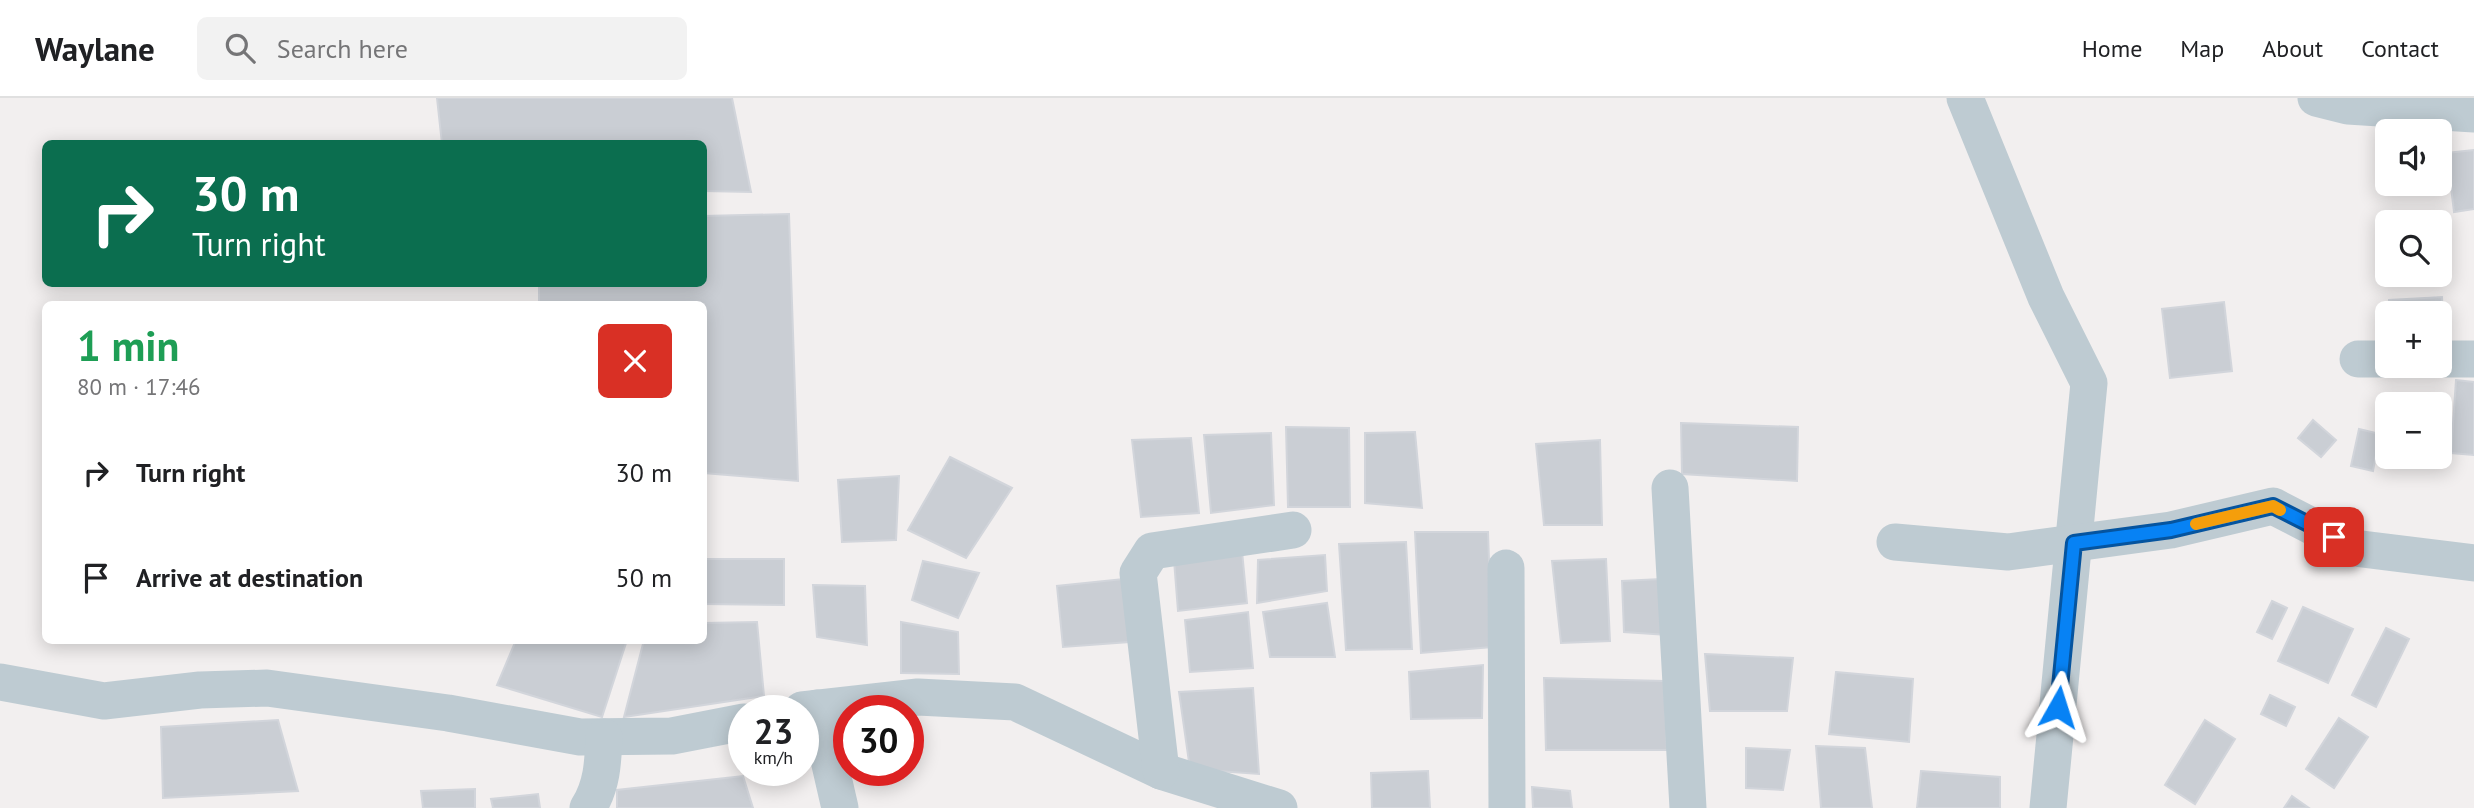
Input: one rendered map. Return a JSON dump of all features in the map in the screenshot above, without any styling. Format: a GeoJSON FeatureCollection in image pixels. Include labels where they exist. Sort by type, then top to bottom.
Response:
{"type":"FeatureCollection","features":[{"type":"Feature","properties":{"kind":"street"},"geometry":{"type":"LineString","coordinates":[[1967,98],[2046,297],[2089,383],[2048,808]]}},
{"type":"Feature","properties":{"kind":"street"},"geometry":{"type":"LineString","coordinates":[[2316,98],[2348,106],[2474,114]]}},
{"type":"Feature","properties":{"kind":"street"},"geometry":{"type":"LineString","coordinates":[[2452,359],[2474,359]]}},
{"type":"Feature","properties":{"kind":"street"},"geometry":{"type":"LineString","coordinates":[[1670,488],[1688,808]]}},
{"type":"Feature","properties":{"kind":"street"},"geometry":{"type":"LineString","coordinates":[[1895,542],[2008,552],[2171,530],[2273,506],[2354,548],[2474,563]]}},
{"type":"Feature","properties":{"kind":"street"},"geometry":{"type":"LineString","coordinates":[[1161,771],[1138,573],[1152,551],[1293,530]]}},
{"type":"Feature","properties":{"kind":"street"},"geometry":{"type":"LineString","coordinates":[[1506,568],[1507,808]]}},
{"type":"Feature","properties":{"kind":"street"},"geometry":{"type":"LineString","coordinates":[[0,682],[104,701],[200,690],[267,688],[448,713],[580,737],[672,736],[728,725]]}},
{"type":"Feature","properties":{"kind":"street"},"geometry":{"type":"LineString","coordinates":[[819,708],[918,697],[1015,702],[1161,771],[1279,808]]}},
{"type":"Feature","properties":{"kind":"street"},"geometry":{"type":"LineString","coordinates":[[588,808],[597,794],[603,768],[604,737]]}},
{"type":"Feature","properties":{"kind":"street"},"geometry":{"type":"LineString","coordinates":[[819,741],[840,808]]}},
{"type":"Feature","properties":{"kind":"building"},"geometry":{"type":"Polygon","coordinates":[[[437,98],[732,98],[751,192],[707,191],[707,140],[442,140],[437,98]]]}},
{"type":"Feature","properties":{"kind":"building"},"geometry":{"type":"Polygon","coordinates":[[[2474,150],[2474,209],[2454,212],[2452,152],[2474,150]]]}},
{"type":"Feature","properties":{"kind":"building"},"geometry":{"type":"Polygon","coordinates":[[[789,214],[798,481],[707,473],[707,301],[539,301],[539,287],[707,287],[707,216],[789,214]]]}},
{"type":"Feature","properties":{"kind":"building"},"geometry":{"type":"Polygon","coordinates":[[[2442,297],[2442,301],[2389,301],[2442,297]]]}},
{"type":"Feature","properties":{"kind":"building"},"geometry":{"type":"Polygon","coordinates":[[[2224,302],[2232,371],[2170,378],[2162,309],[2224,302]]]}},
{"type":"Feature","properties":{"kind":"building"},"geometry":{"type":"Polygon","coordinates":[[[2456,380],[2474,382],[2474,455],[2452,453],[2456,380]]]}},
{"type":"Feature","properties":{"kind":"building"},"geometry":{"type":"Polygon","coordinates":[[[2313,420],[2336,440],[2321,457],[2298,438],[2313,420]]]}},
{"type":"Feature","properties":{"kind":"building"},"geometry":{"type":"Polygon","coordinates":[[[1681,423],[1798,427],[1797,481],[1682,474],[1681,423]]]}},
{"type":"Feature","properties":{"kind":"building"},"geometry":{"type":"Polygon","coordinates":[[[1286,427],[1349,428],[1350,507],[1288,507],[1286,427]]]}},
{"type":"Feature","properties":{"kind":"building"},"geometry":{"type":"Polygon","coordinates":[[[2359,429],[2375,433],[2373,471],[2351,466],[2359,429]]]}},
{"type":"Feature","properties":{"kind":"building"},"geometry":{"type":"Polygon","coordinates":[[[1415,432],[1422,508],[1365,503],[1365,433],[1415,432]]]}},
{"type":"Feature","properties":{"kind":"building"},"geometry":{"type":"Polygon","coordinates":[[[1271,433],[1274,505],[1211,513],[1204,435],[1271,433]]]}},
{"type":"Feature","properties":{"kind":"building"},"geometry":{"type":"Polygon","coordinates":[[[1191,438],[1199,513],[1141,517],[1132,440],[1191,438]]]}},
{"type":"Feature","properties":{"kind":"building"},"geometry":{"type":"Polygon","coordinates":[[[1600,440],[1602,525],[1544,525],[1536,444],[1600,440]]]}},
{"type":"Feature","properties":{"kind":"building"},"geometry":{"type":"Polygon","coordinates":[[[950,457],[1012,488],[966,558],[908,530],[950,457]]]}},
{"type":"Feature","properties":{"kind":"building"},"geometry":{"type":"Polygon","coordinates":[[[899,476],[896,540],[842,542],[838,480],[899,476]]]}},
{"type":"Feature","properties":{"kind":"building"},"geometry":{"type":"Polygon","coordinates":[[[1415,532],[1488,532],[1492,647],[1421,653],[1415,532]]]}},
{"type":"Feature","properties":{"kind":"building"},"geometry":{"type":"Polygon","coordinates":[[[1406,542],[1412,649],[1346,650],[1339,544],[1406,542]]]}},
{"type":"Feature","properties":{"kind":"building"},"geometry":{"type":"Polygon","coordinates":[[[1242,551],[1247,603],[1178,611],[1174,560],[1242,551]]]}},
{"type":"Feature","properties":{"kind":"building"},"geometry":{"type":"Polygon","coordinates":[[[1325,555],[1327,591],[1257,603],[1258,560],[1325,555]]]}},
{"type":"Feature","properties":{"kind":"building"},"geometry":{"type":"Polygon","coordinates":[[[707,559],[784,559],[784,605],[707,604],[707,559]]]}},
{"type":"Feature","properties":{"kind":"building"},"geometry":{"type":"Polygon","coordinates":[[[1606,559],[1610,641],[1561,643],[1552,561],[1606,559]]]}},
{"type":"Feature","properties":{"kind":"building"},"geometry":{"type":"Polygon","coordinates":[[[923,561],[979,573],[958,618],[912,600],[923,561]]]}},
{"type":"Feature","properties":{"kind":"building"},"geometry":{"type":"Polygon","coordinates":[[[1123,579],[1129,642],[1063,647],[1057,586],[1123,579]]]}},
{"type":"Feature","properties":{"kind":"building"},"geometry":{"type":"Polygon","coordinates":[[[1661,579],[1667,635],[1624,632],[1622,581],[1661,579]]]}},
{"type":"Feature","properties":{"kind":"building"},"geometry":{"type":"Polygon","coordinates":[[[813,585],[865,586],[867,645],[817,637],[813,585]]]}},
{"type":"Feature","properties":{"kind":"building"},"geometry":{"type":"Polygon","coordinates":[[[2272,601],[2287,608],[2272,639],[2257,632],[2272,601]]]}},
{"type":"Feature","properties":{"kind":"building"},"geometry":{"type":"Polygon","coordinates":[[[1327,603],[1335,657],[1270,657],[1263,612],[1327,603]]]}},
{"type":"Feature","properties":{"kind":"building"},"geometry":{"type":"Polygon","coordinates":[[[2303,607],[2353,629],[2328,683],[2278,661],[2303,607]]]}},
{"type":"Feature","properties":{"kind":"building"},"geometry":{"type":"Polygon","coordinates":[[[1248,612],[1253,668],[1190,672],[1185,620],[1248,612]]]}},
{"type":"Feature","properties":{"kind":"building"},"geometry":{"type":"Polygon","coordinates":[[[757,622],[764,695],[728,695],[728,701],[624,717],[643,644],[707,644],[707,623],[757,622]]]}},
{"type":"Feature","properties":{"kind":"building"},"geometry":{"type":"Polygon","coordinates":[[[901,622],[958,632],[959,674],[901,673],[901,622]]]}},
{"type":"Feature","properties":{"kind":"building"},"geometry":{"type":"Polygon","coordinates":[[[2386,628],[2409,639],[2376,707],[2352,695],[2386,628]]]}},
{"type":"Feature","properties":{"kind":"building"},"geometry":{"type":"Polygon","coordinates":[[[514,644],[626,644],[602,717],[497,685],[514,644]]]}},
{"type":"Feature","properties":{"kind":"building"},"geometry":{"type":"Polygon","coordinates":[[[1705,654],[1793,658],[1787,711],[1710,711],[1705,654]]]}},
{"type":"Feature","properties":{"kind":"building"},"geometry":{"type":"Polygon","coordinates":[[[1483,665],[1482,718],[1411,719],[1409,672],[1483,665]]]}},
{"type":"Feature","properties":{"kind":"building"},"geometry":{"type":"Polygon","coordinates":[[[1836,672],[1913,679],[1909,742],[1829,734],[1836,672]]]}},
{"type":"Feature","properties":{"kind":"building"},"geometry":{"type":"Polygon","coordinates":[[[1544,678],[1664,681],[1667,750],[1546,750],[1544,678]]]}},
{"type":"Feature","properties":{"kind":"building"},"geometry":{"type":"Polygon","coordinates":[[[1253,688],[1259,774],[1190,769],[1179,692],[1253,688]]]}},
{"type":"Feature","properties":{"kind":"building"},"geometry":{"type":"Polygon","coordinates":[[[2270,695],[2295,707],[2286,726],[2261,714],[2270,695]]]}},
{"type":"Feature","properties":{"kind":"building"},"geometry":{"type":"Polygon","coordinates":[[[2339,718],[2368,737],[2334,788],[2306,769],[2339,718]]]}},
{"type":"Feature","properties":{"kind":"building"},"geometry":{"type":"Polygon","coordinates":[[[278,720],[298,791],[163,798],[161,727],[278,720]]]}},
{"type":"Feature","properties":{"kind":"building"},"geometry":{"type":"Polygon","coordinates":[[[2205,720],[2235,739],[2195,804],[2165,785],[2205,720]]]}},
{"type":"Feature","properties":{"kind":"building"},"geometry":{"type":"Polygon","coordinates":[[[1816,746],[1865,748],[1872,808],[1821,808],[1816,746]]]}},
{"type":"Feature","properties":{"kind":"building"},"geometry":{"type":"Polygon","coordinates":[[[1746,748],[1790,750],[1783,790],[1746,788],[1746,748]]]}},
{"type":"Feature","properties":{"kind":"building"},"geometry":{"type":"Polygon","coordinates":[[[1428,771],[1430,808],[1372,808],[1371,773],[1428,771]]]}},
{"type":"Feature","properties":{"kind":"building"},"geometry":{"type":"Polygon","coordinates":[[[1921,771],[2000,777],[2000,808],[1917,808],[1921,771]]]}},
{"type":"Feature","properties":{"kind":"building"},"geometry":{"type":"Polygon","coordinates":[[[728,778],[728,786],[746,786],[753,808],[617,808],[617,790],[728,778]]]}},
{"type":"Feature","properties":{"kind":"building"},"geometry":{"type":"Polygon","coordinates":[[[1532,787],[1570,791],[1572,808],[1533,808],[1532,787]]]}},
{"type":"Feature","properties":{"kind":"building"},"geometry":{"type":"Polygon","coordinates":[[[475,789],[475,808],[423,808],[421,791],[475,789]]]}},
{"type":"Feature","properties":{"kind":"building"},"geometry":{"type":"Polygon","coordinates":[[[538,794],[540,808],[493,808],[491,799],[538,794]]]}},
{"type":"Feature","properties":{"kind":"building"},"geometry":{"type":"Polygon","coordinates":[[[2292,796],[2309,808],[2284,808],[2292,796]]]}},
{"type":"Feature","properties":{"kind":"slow traffic"},"geometry":{"type":"LineString","coordinates":[[2196,524],[2273,506],[2280,510]]}},
{"type":"Feature","properties":{"kind":"route"},"geometry":{"type":"LineString","coordinates":[[2058,707],[2074,543],[2171,530],[2273,506],[2334,537]]}}]}
